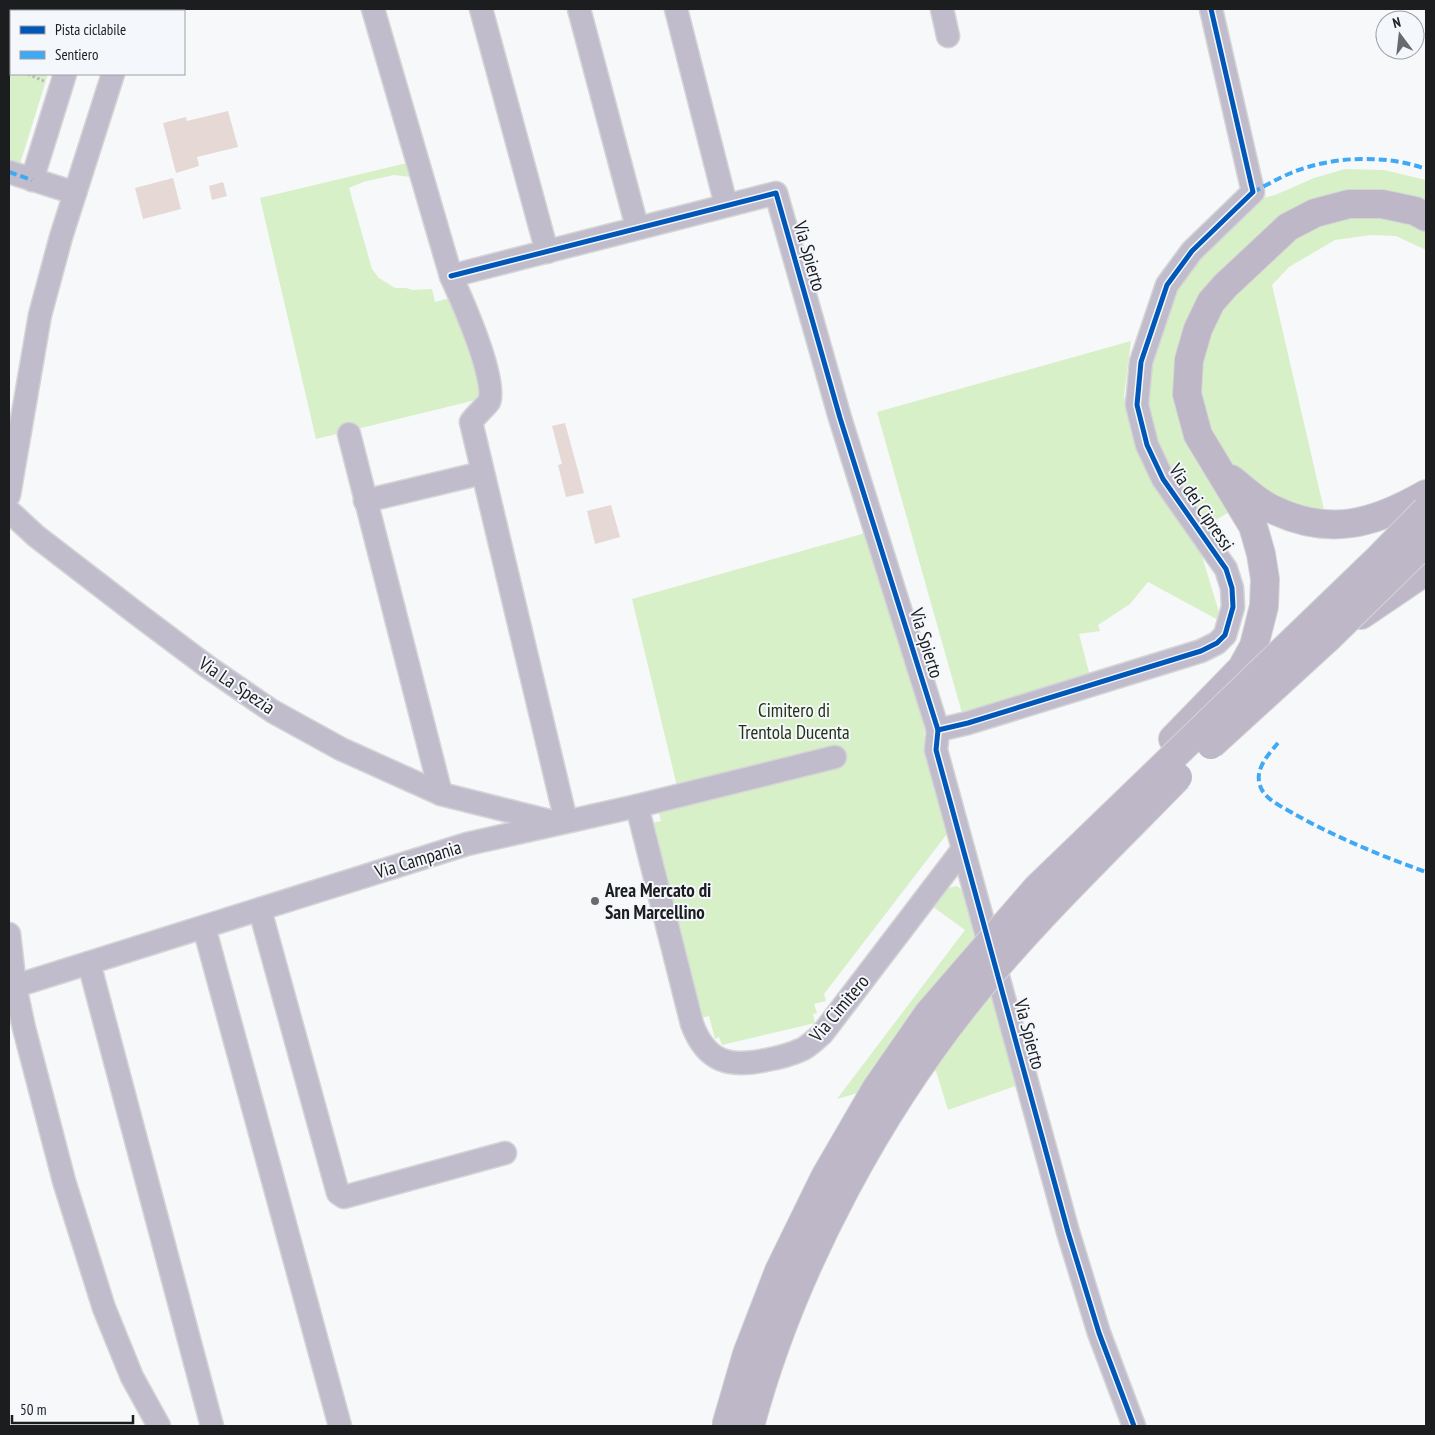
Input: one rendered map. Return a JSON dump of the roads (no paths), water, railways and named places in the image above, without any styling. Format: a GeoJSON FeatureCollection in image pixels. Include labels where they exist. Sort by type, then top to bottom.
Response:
{"type":"FeatureCollection","features":[{"type":"Feature","properties":{"kind":"highway"},"geometry":{"type":"LineString","coordinates":[[1426,217],[1415,211],[1382,204],[1349,204],[1315,213],[1288,227],[1249,262],[1210,302],[1198,329],[1189,360],[1187,394],[1198,435],[1217,469],[1259,512],[1335,525],[1367,521],[1398,510],[1426,494]]}},
{"type":"Feature","properties":{"kind":"highway"},"geometry":{"type":"LineString","coordinates":[[1037,888],[1379,558],[1426,510]]}},
{"type":"Feature","properties":{"kind":"highway"},"geometry":{"type":"LineString","coordinates":[[726,1426],[747,1354],[779,1271],[825,1178],[876,1089],[928,1014],[1037,888],[1071,845],[1242,668],[1254,646],[1264,606],[1265,579],[1261,554],[1253,526],[1259,512]]}},
{"type":"Feature","properties":{"kind":"highway"},"geometry":{"type":"LineString","coordinates":[[750,1426],[760,1387],[795,1296],[829,1219],[869,1148],[923,1061],[987,978],[1075,882],[1196,759],[1327,639],[1426,542]]}},
{"type":"Feature","properties":{"kind":"highway"},"geometry":{"type":"LineString","coordinates":[[1327,639],[1426,571]]}},
{"type":"Feature","properties":{"kind":"street"},"geometry":{"type":"LineString","coordinates":[[374,9],[451,276],[462,300],[489,376],[491,392],[489,403],[479,410],[471,422],[561,822]]}},
{"type":"Feature","properties":{"kind":"street"},"geometry":{"type":"LineString","coordinates":[[481,9],[547,252]]}},
{"type":"Feature","properties":{"kind":"street"},"geometry":{"type":"LineString","coordinates":[[580,9],[637,227]]}},
{"type":"Feature","properties":{"kind":"street"},"geometry":{"type":"LineString","coordinates":[[676,9],[726,205]]}},
{"type":"Feature","properties":{"kind":"street"},"geometry":{"type":"LineString","coordinates":[[942,9],[948,36]]}},
{"type":"Feature","properties":{"kind":"street","name":"Via dei Cipressi"},"geometry":{"type":"LineString","coordinates":[[938,730],[968,723],[1201,651],[1217,643],[1225,635],[1234,608],[1232,588],[1226,569],[1163,480],[1147,445],[1137,405],[1141,362],[1167,285],[1192,251],[1253,192],[1211,9]]}},
{"type":"Feature","properties":{"kind":"street"},"geometry":{"type":"LineString","coordinates":[[32,180],[65,75]]}},
{"type":"Feature","properties":{"kind":"street"},"geometry":{"type":"LineString","coordinates":[[9,495],[40,315],[61,237],[113,75]]}},
{"type":"Feature","properties":{"kind":"street"},"geometry":{"type":"LineString","coordinates":[[9,172],[75,193]]}},
{"type":"Feature","properties":{"kind":"street","name":"Via Spierto"},"geometry":{"type":"LineString","coordinates":[[451,276],[776,193],[840,418],[938,730],[936,750],[1068,1232],[1099,1333],[1134,1426]]}},
{"type":"Feature","properties":{"kind":"street"},"geometry":{"type":"LineString","coordinates":[[349,434],[441,794]]}},
{"type":"Feature","properties":{"kind":"street"},"geometry":{"type":"LineString","coordinates":[[365,501],[482,474]]}},
{"type":"Feature","properties":{"kind":"street","name":"Via La Spezia"},"geometry":{"type":"LineString","coordinates":[[9,511],[36,536],[208,667],[272,710],[340,749],[441,794],[494,808],[561,822]]}},
{"type":"Feature","properties":{"kind":"street","name":"Via Campania"},"geometry":{"type":"LineString","coordinates":[[12,987],[449,849],[506,834],[637,806],[835,758]]}},
{"type":"Feature","properties":{"kind":"street","name":"Via Cimitero"},"geometry":{"type":"LineString","coordinates":[[637,806],[697,1038],[706,1050],[718,1058],[731,1063],[746,1064],[775,1059],[804,1048],[822,1034],[963,849]]}},
{"type":"Feature","properties":{"kind":"street"},"geometry":{"type":"LineString","coordinates":[[494,808],[506,834]]}},
{"type":"Feature","properties":{"kind":"street"},"geometry":{"type":"LineString","coordinates":[[260,910],[338,1193],[344,1197],[506,1153]]}},
{"type":"Feature","properties":{"kind":"street"},"geometry":{"type":"LineString","coordinates":[[204,927],[340,1426]]}},
{"type":"Feature","properties":{"kind":"street"},"geometry":{"type":"LineString","coordinates":[[9,934],[12,987],[64,1181],[104,1308],[132,1377],[159,1426]]}},
{"type":"Feature","properties":{"kind":"street"},"geometry":{"type":"LineString","coordinates":[[89,963],[212,1426]]}},
{"type":"Feature","properties":{"kind":"place","name":"Area Mercato di San Marcellino"},"geometry":{"type":"Point","coordinates":[595,901]}},
{"type":"Feature","properties":{"kind":"park label","name":"Cimitero di Trentola Ducenta"},"geometry":{"type":"Point","coordinates":[794,721]}}]}
